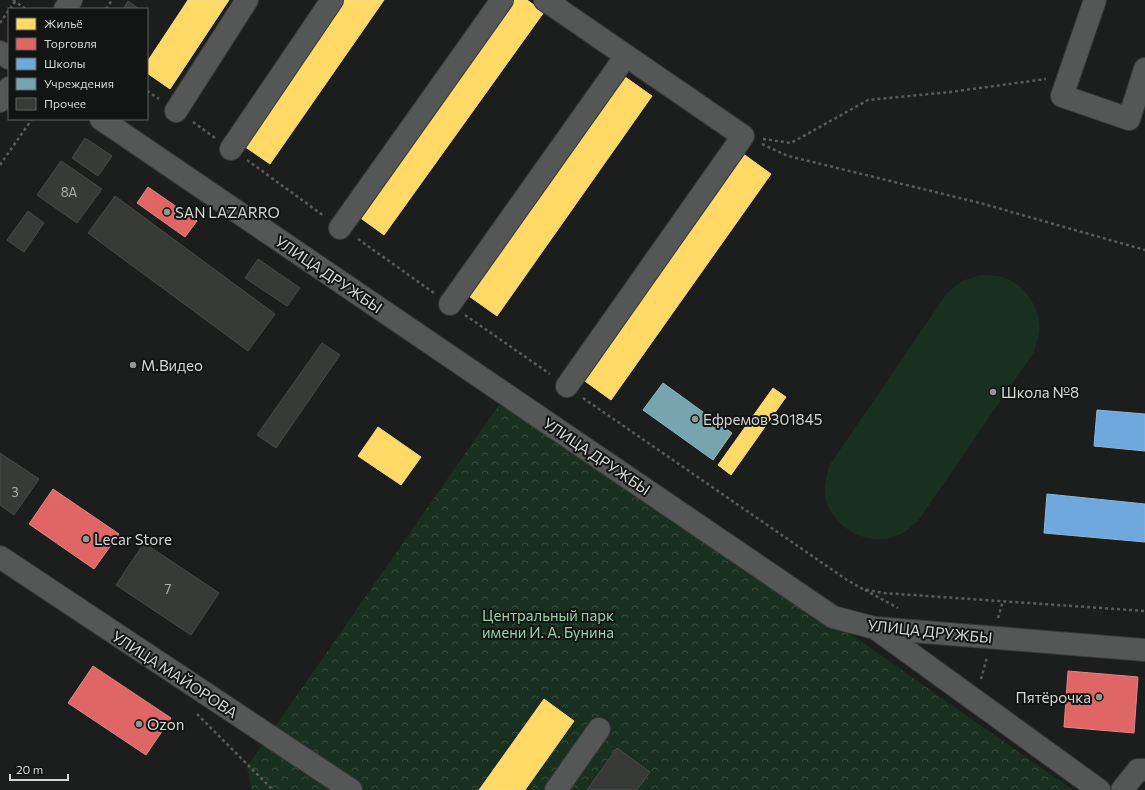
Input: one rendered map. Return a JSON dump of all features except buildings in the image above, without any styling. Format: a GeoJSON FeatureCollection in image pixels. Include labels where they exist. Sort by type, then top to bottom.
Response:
{"type":"FeatureCollection","features":[{"type":"Feature","properties":{"kind":"street"},"geometry":{"type":"LineString","coordinates":[[65,8],[71,0]]}},
{"type":"Feature","properties":{"kind":"street"},"geometry":{"type":"LineString","coordinates":[[176,111],[247,0]]}},
{"type":"Feature","properties":{"kind":"street"},"geometry":{"type":"LineString","coordinates":[[231,149],[332,0]]}},
{"type":"Feature","properties":{"kind":"street"},"geometry":{"type":"LineString","coordinates":[[340,228],[502,0]]}},
{"type":"Feature","properties":{"kind":"street"},"geometry":{"type":"LineString","coordinates":[[545,0],[743,136],[567,386]]}},
{"type":"Feature","properties":{"kind":"street"},"geometry":{"type":"LineString","coordinates":[[1094,0],[1062,96],[1129,118],[1145,69]]}},
{"type":"Feature","properties":{"kind":"street"},"geometry":{"type":"LineString","coordinates":[[450,304],[626,56]]}},
{"type":"Feature","properties":{"kind":"street"},"geometry":{"type":"LineString","coordinates":[[0,101],[8,89]]}},
{"type":"Feature","properties":{"kind":"street","name":"УЛИЦА ДРУЖБЫ"},"geometry":{"type":"LineString","coordinates":[[102,120],[833,617],[874,628],[1145,650]]}},
{"type":"Feature","properties":{"kind":"street","name":"УЛИЦА МАЙОРОВА"},"geometry":{"type":"LineString","coordinates":[[0,557],[351,790]]}},
{"type":"Feature","properties":{"kind":"street"},"geometry":{"type":"LineString","coordinates":[[874,628],[1098,790]]}},
{"type":"Feature","properties":{"kind":"street"},"geometry":{"type":"LineString","coordinates":[[556,790],[599,729]]}},
{"type":"Feature","properties":{"kind":"street"},"geometry":{"type":"LineString","coordinates":[[1122,790],[1138,770],[1145,770]]}},
{"type":"Feature","properties":{"kind":"path"},"geometry":{"type":"LineString","coordinates":[[14,0],[25,8]]}},
{"type":"Feature","properties":{"kind":"path"},"geometry":{"type":"LineString","coordinates":[[0,23],[8,11]]}},
{"type":"Feature","properties":{"kind":"path"},"geometry":{"type":"LineString","coordinates":[[743,136],[791,143],[868,100],[950,92],[1069,76]]}},
{"type":"Feature","properties":{"kind":"path"},"geometry":{"type":"LineString","coordinates":[[0,165],[31,120]]}},
{"type":"Feature","properties":{"kind":"path"},"geometry":{"type":"LineString","coordinates":[[743,136],[788,156],[980,204],[1145,250]]}},
{"type":"Feature","properties":{"kind":"path"},"geometry":{"type":"LineString","coordinates":[[736,503],[847,580],[863,589],[883,593],[1145,611]]}},
{"type":"Feature","properties":{"kind":"green space"},"geometry":{"type":"Polygon","coordinates":[[[980,275],[999,276],[1008,279],[1023,290],[1030,298],[1038,315],[1039,325],[1039,334],[1034,352],[918,521],[903,533],[883,539],[874,539],[856,534],[841,523],[829,509],[825,496],[825,488],[829,466],[947,293],[962,281],[980,275]]]}},
{"type":"Feature","properties":{"kind":"green space","name":"Центральный парк имени И. А. Бунина"},"geometry":{"type":"Polygon","coordinates":[[[499,405],[640,486],[1073,790],[252,790],[247,767],[499,405]]]}},
{"type":"Feature","properties":{"kind":"place","name":"SAN LAZARRO"},"geometry":{"type":"Point","coordinates":[167,212]}},
{"type":"Feature","properties":{"kind":"place","name":"М.Видео"},"geometry":{"type":"Point","coordinates":[133,365]}},
{"type":"Feature","properties":{"kind":"place","name":"Школа №8"},"geometry":{"type":"Point","coordinates":[993,392]}},
{"type":"Feature","properties":{"kind":"place","name":"Ефремов 301845"},"geometry":{"type":"Point","coordinates":[695,419]}},
{"type":"Feature","properties":{"kind":"place","name":"Lecar Store"},"geometry":{"type":"Point","coordinates":[86,539]}},
{"type":"Feature","properties":{"kind":"place","name":"Пятёрочка"},"geometry":{"type":"Point","coordinates":[1099,697]}},
{"type":"Feature","properties":{"kind":"place","name":"Ozon"},"geometry":{"type":"Point","coordinates":[139,724]}}]}
